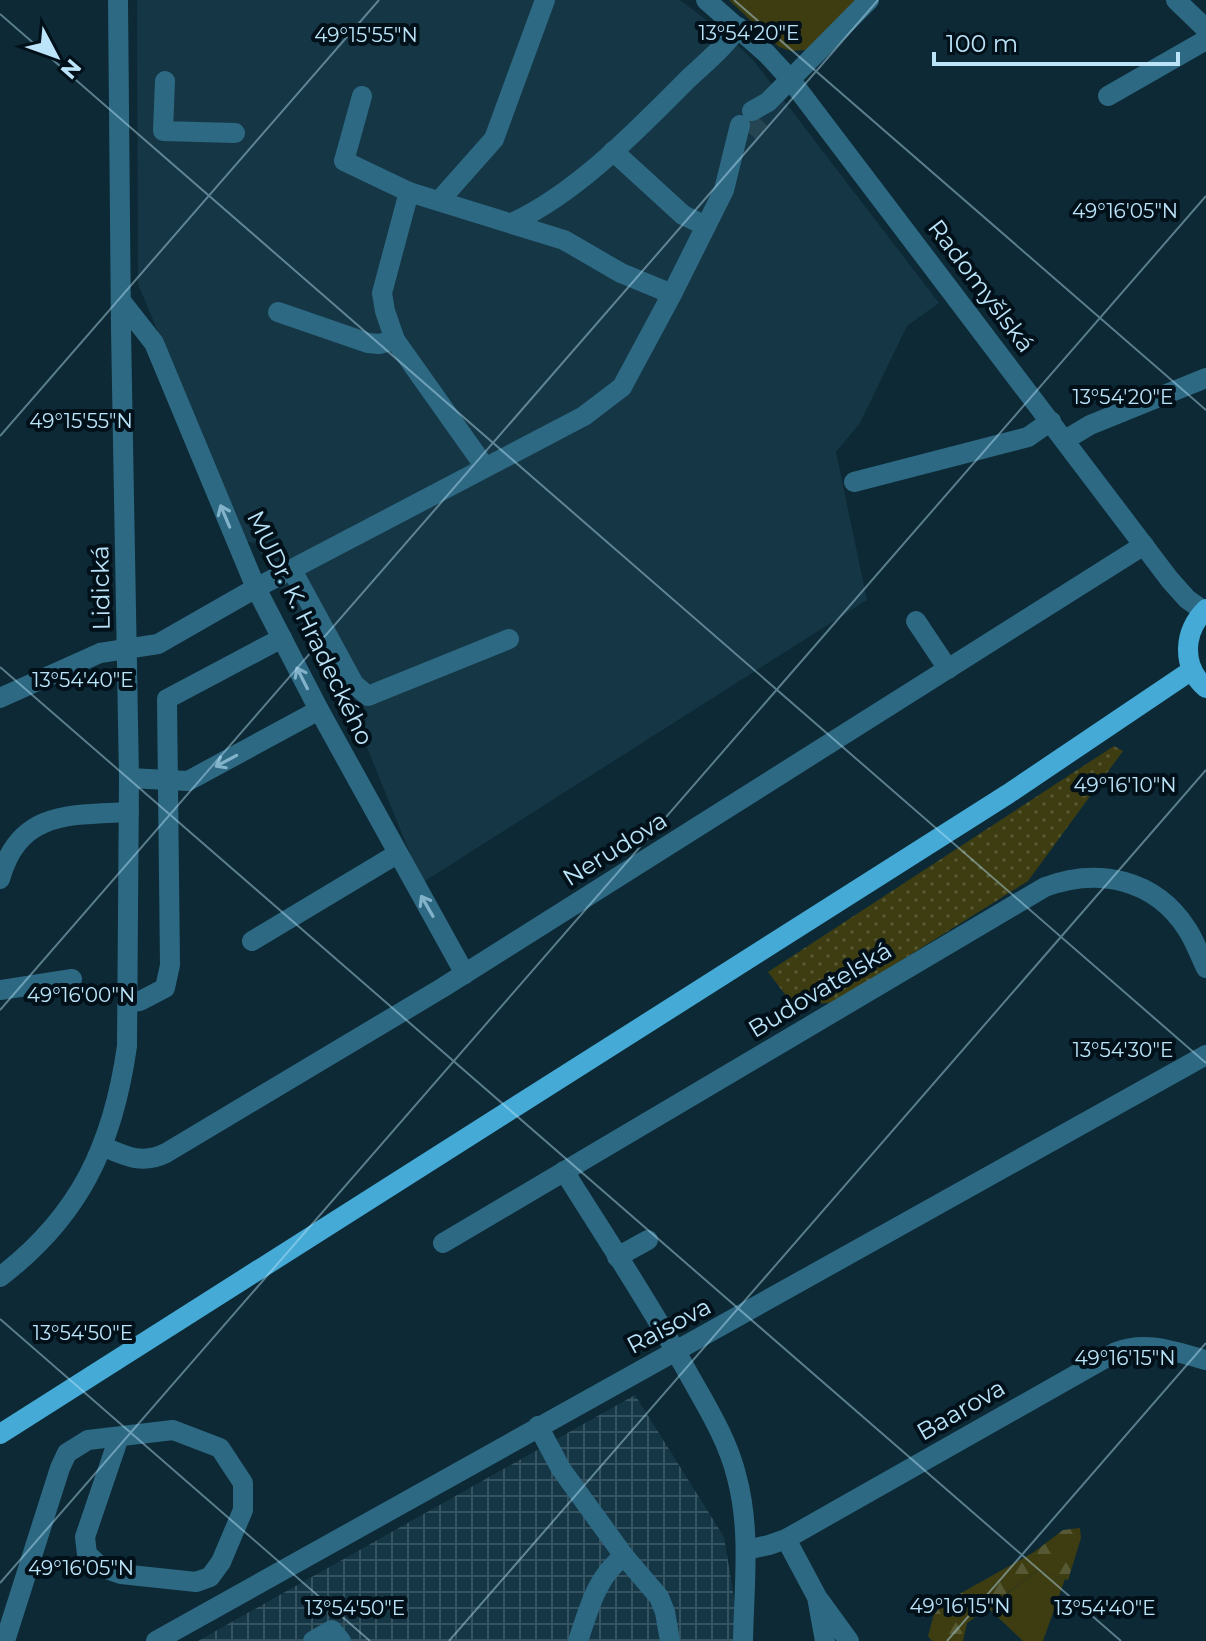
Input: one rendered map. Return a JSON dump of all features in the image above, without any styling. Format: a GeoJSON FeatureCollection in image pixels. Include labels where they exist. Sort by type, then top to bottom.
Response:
{"type":"FeatureCollection","features":[{"type":"Feature","properties":{"kind":"main road"},"geometry":{"type":"LineString","coordinates":[[1205,610],[1190,633],[1188,658],[1192,670],[1206,688]]}},
{"type":"Feature","properties":{"kind":"main road"},"geometry":{"type":"LineString","coordinates":[[3,1432],[982,811],[1192,670]]}},
{"type":"Feature","properties":{"kind":"street","name":"Lidická"},"geometry":{"type":"LineString","coordinates":[[0,1277],[32,1252],[69,1209],[102,1146],[123,1076],[129,1003],[129,778],[118,0]]}},
{"type":"Feature","properties":{"kind":"street"},"geometry":{"type":"LineString","coordinates":[[439,201],[494,139],[545,0]]}},
{"type":"Feature","properties":{"kind":"street","name":"Radomyšlská"},"geometry":{"type":"LineString","coordinates":[[706,0],[790,79],[1170,580],[1187,599],[1205,610]]}},
{"type":"Feature","properties":{"kind":"street"},"geometry":{"type":"LineString","coordinates":[[0,698],[100,653],[158,644],[256,588],[584,416],[622,387],[724,190],[750,122],[869,0]]}},
{"type":"Feature","properties":{"kind":"street"},"geometry":{"type":"LineString","coordinates":[[1176,0],[1206,29]]}},
{"type":"Feature","properties":{"kind":"street"},"geometry":{"type":"LineString","coordinates":[[512,223],[538,211],[613,151],[716,53],[738,27]]}},
{"type":"Feature","properties":{"kind":"street"},"geometry":{"type":"LineString","coordinates":[[1108,96],[1206,40]]}},
{"type":"Feature","properties":{"kind":"street"},"geometry":{"type":"LineString","coordinates":[[165,81],[163,131],[235,133]]}},
{"type":"Feature","properties":{"kind":"street"},"geometry":{"type":"LineString","coordinates":[[362,96],[344,161],[409,192],[564,240],[621,273],[672,294]]}},
{"type":"Feature","properties":{"kind":"street"},"geometry":{"type":"LineString","coordinates":[[613,151],[683,215],[706,226]]}},
{"type":"Feature","properties":{"kind":"street"},"geometry":{"type":"LineString","coordinates":[[409,192],[382,293],[385,311],[395,340],[485,467]]}},
{"type":"Feature","properties":{"kind":"street","name":"MUDr. K. Hradeckého"},"geometry":{"type":"LineString","coordinates":[[121,301],[154,343],[256,588],[319,710],[465,974]]}},
{"type":"Feature","properties":{"kind":"street"},"geometry":{"type":"LineString","coordinates":[[278,312],[368,343],[395,340]]}},
{"type":"Feature","properties":{"kind":"street"},"geometry":{"type":"LineString","coordinates":[[1065,440],[1090,425],[1206,378]]}},
{"type":"Feature","properties":{"kind":"street"},"geometry":{"type":"LineString","coordinates":[[854,482],[1028,437],[1051,421]]}},
{"type":"Feature","properties":{"kind":"street","name":"Nerudova"},"geometry":{"type":"LineString","coordinates":[[102,1146],[130,1158],[155,1158],[465,974],[1144,545]]}},
{"type":"Feature","properties":{"kind":"street"},"geometry":{"type":"LineString","coordinates":[[292,570],[354,684],[368,696],[509,639]]}},
{"type":"Feature","properties":{"kind":"street"},"geometry":{"type":"LineString","coordinates":[[916,621],[948,669]]}},
{"type":"Feature","properties":{"kind":"street"},"geometry":{"type":"LineString","coordinates":[[129,1003],[165,988],[170,965],[167,699],[282,638]]}},
{"type":"Feature","properties":{"kind":"street"},"geometry":{"type":"LineString","coordinates":[[129,778],[188,781],[319,710]]}},
{"type":"Feature","properties":{"kind":"street"},"geometry":{"type":"LineString","coordinates":[[0,879],[11,847],[28,830],[52,820],[129,812]]}},
{"type":"Feature","properties":{"kind":"street"},"geometry":{"type":"LineString","coordinates":[[252,941],[397,854]]}},
{"type":"Feature","properties":{"kind":"street","name":"Budovatelská"},"geometry":{"type":"LineString","coordinates":[[443,1243],[1045,887],[1060,881],[1103,876],[1150,892],[1172,909],[1187,930],[1206,968]]}},
{"type":"Feature","properties":{"kind":"street"},"geometry":{"type":"LineString","coordinates":[[0,990],[72,979]]}},
{"type":"Feature","properties":{"kind":"street","name":"Raisova"},"geometry":{"type":"LineString","coordinates":[[156,1641],[1206,1055]]}},
{"type":"Feature","properties":{"kind":"street"},"geometry":{"type":"LineString","coordinates":[[564,1171],[677,1352],[723,1436],[732,1459],[744,1510],[743,1641]]}},
{"type":"Feature","properties":{"kind":"street"},"geometry":{"type":"LineString","coordinates":[[617,1257],[648,1240]]}},
{"type":"Feature","properties":{"kind":"street","name":"Baarova"},"geometry":{"type":"LineString","coordinates":[[746,1550],[786,1539],[1116,1352],[1132,1346],[1149,1345],[1206,1360]]}},
{"type":"Feature","properties":{"kind":"street"},"geometry":{"type":"LineString","coordinates":[[538,1426],[561,1469],[624,1556],[659,1597],[670,1641]]}},
{"type":"Feature","properties":{"kind":"street"},"geometry":{"type":"LineString","coordinates":[[5,1641],[67,1453],[88,1440],[173,1430],[220,1448],[243,1483],[243,1510],[221,1562],[210,1577],[196,1582],[121,1574],[101,1567],[87,1554],[85,1537],[119,1437]]}},
{"type":"Feature","properties":{"kind":"street"},"geometry":{"type":"LineString","coordinates":[[786,1539],[817,1597],[849,1641]]}},
{"type":"Feature","properties":{"kind":"street"},"geometry":{"type":"LineString","coordinates":[[578,1641],[601,1579],[609,1567],[624,1556]]}},
{"type":"Feature","properties":{"kind":"street"},"geometry":{"type":"LineString","coordinates":[[817,1597],[823,1632],[834,1641]]}},
{"type":"Feature","properties":{"kind":"street"},"geometry":{"type":"LineString","coordinates":[[313,1641],[332,1630],[341,1641]]}},
{"type":"Feature","properties":{"kind":"shaded area"},"geometry":{"type":"Polygon","coordinates":[[[137,0],[680,0],[730,38],[753,60],[939,303],[907,326],[860,423],[836,452],[867,600],[422,883],[355,718],[255,543],[245,541],[138,284],[137,0]]]}},
{"type":"Feature","properties":{"kind":"shaded area"},"geometry":{"type":"Polygon","coordinates":[[[635,1395],[724,1537],[737,1616],[734,1641],[198,1641],[635,1395]]]}},
{"type":"Feature","properties":{"kind":"green space"},"geometry":{"type":"Polygon","coordinates":[[[729,0],[856,0],[806,50],[791,51],[779,47],[729,0]]]}},
{"type":"Feature","properties":{"kind":"green space"},"geometry":{"type":"Polygon","coordinates":[[[1114,746],[1123,751],[1028,881],[835,1002],[794,1006],[768,972],[1114,746]]]}},
{"type":"Feature","properties":{"kind":"green space"},"geometry":{"type":"Polygon","coordinates":[[[1080,1528],[1081,1538],[1068,1580],[1037,1571],[967,1623],[963,1641],[932,1641],[928,1636],[934,1614],[947,1601],[1034,1552],[1063,1530],[1080,1528]]]}},
{"type":"Feature","properties":{"kind":"green space"},"geometry":{"type":"Polygon","coordinates":[[[1037,1571],[1065,1579],[1043,1641],[1023,1641],[988,1608],[1037,1571]]]}},
{"type":"Feature","properties":{"kind":"tunnel"},"geometry":{"type":"LineString","coordinates":[[748,132],[760,119]]}}]}
